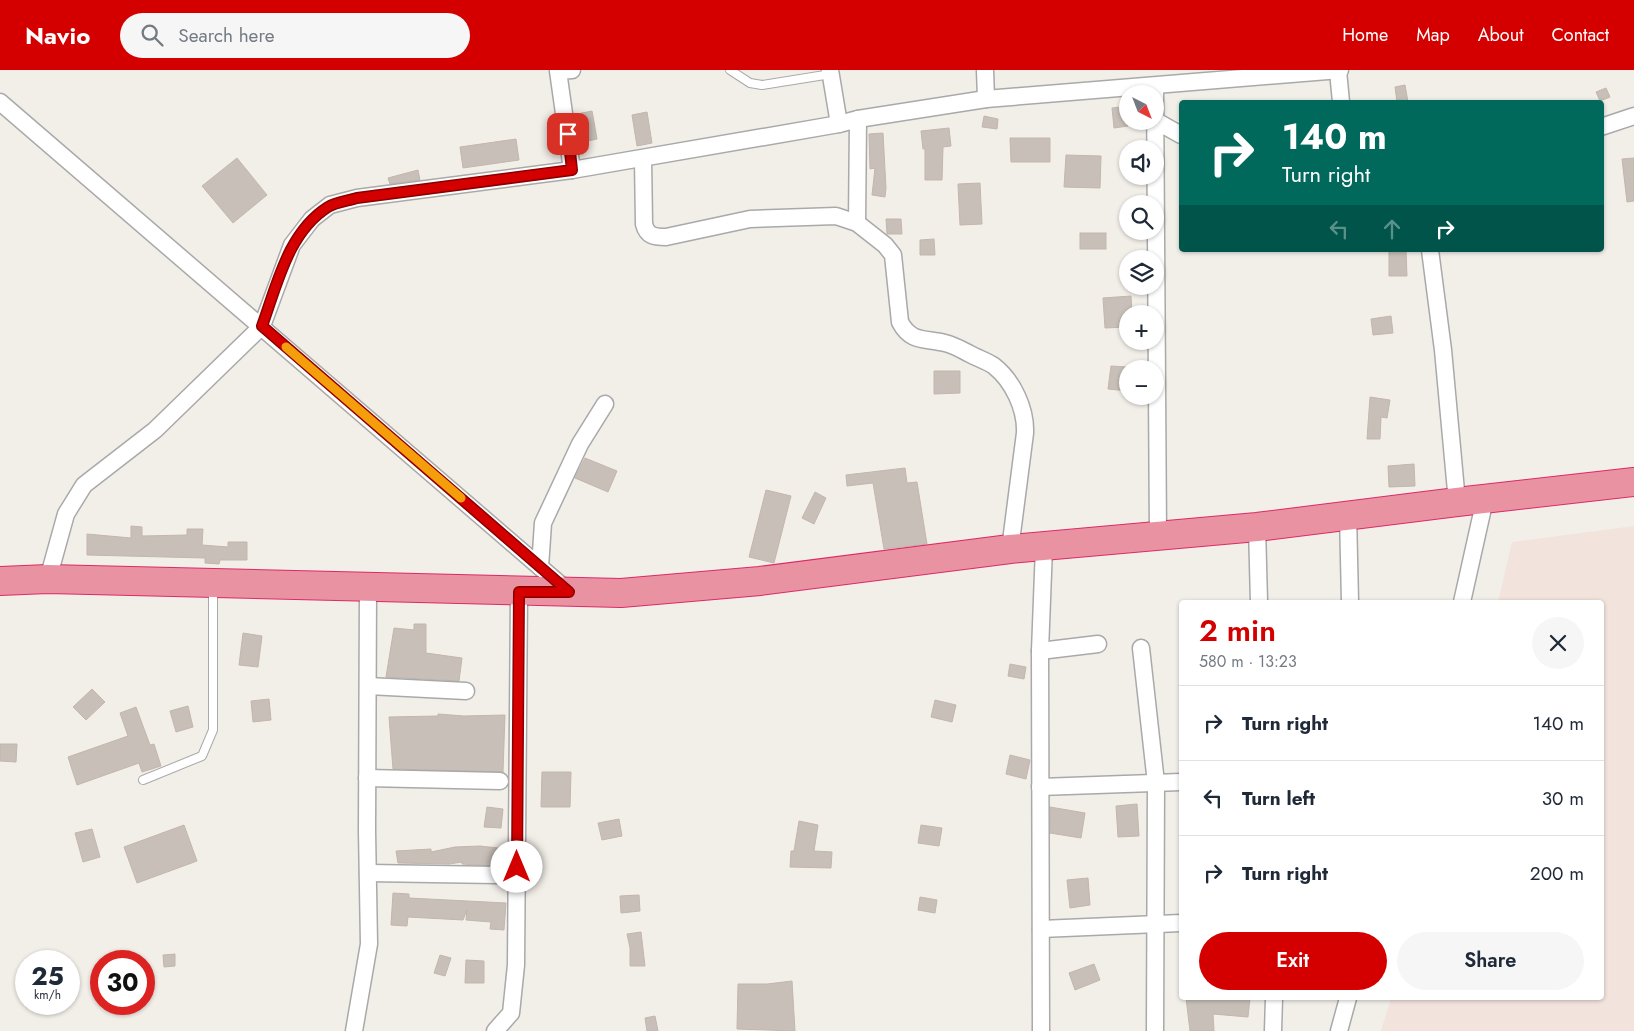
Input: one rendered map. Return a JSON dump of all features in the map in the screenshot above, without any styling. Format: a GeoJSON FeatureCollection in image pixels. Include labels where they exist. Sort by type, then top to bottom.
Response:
{"type":"FeatureCollection","features":[{"type":"Feature","properties":{"kind":"highway"},"geometry":{"type":"LineString","coordinates":[[0,581],[48,579],[621,593],[760,581],[1010,549],[1256,527],[1348,514],[1634,482]]}},
{"type":"Feature","properties":{"kind":"street"},"geometry":{"type":"LineString","coordinates":[[562,70],[572,170]]}},
{"type":"Feature","properties":{"kind":"street"},"geometry":{"type":"LineString","coordinates":[[985,70],[986,99]]}},
{"type":"Feature","properties":{"kind":"street"},"geometry":{"type":"LineString","coordinates":[[1164,85],[1339,70],[1342,100]]}},
{"type":"Feature","properties":{"kind":"street"},"geometry":{"type":"LineString","coordinates":[[831,72],[839,124]]}},
{"type":"Feature","properties":{"kind":"street"},"geometry":{"type":"LineString","coordinates":[[48,579],[66,514],[84,485],[155,430],[262,326],[292,245],[312,219],[330,206],[357,198],[572,170],[839,124],[858,119],[986,99],[1119,89]]}},
{"type":"Feature","properties":{"kind":"street"},"geometry":{"type":"LineString","coordinates":[[0,102],[569,592]]}},
{"type":"Feature","properties":{"kind":"street"},"geometry":{"type":"LineString","coordinates":[[1604,126],[1634,116]]}},
{"type":"Feature","properties":{"kind":"street"},"geometry":{"type":"LineString","coordinates":[[857,223],[858,119]]}},
{"type":"Feature","properties":{"kind":"street"},"geometry":{"type":"LineString","coordinates":[[1164,125],[1179,134]]}},
{"type":"Feature","properties":{"kind":"street"},"geometry":{"type":"LineString","coordinates":[[1156,130],[1158,537]]}},
{"type":"Feature","properties":{"kind":"street"},"geometry":{"type":"LineString","coordinates":[[643,158],[644,224],[646,231],[654,237],[666,237],[750,219],[836,216],[857,223],[885,245],[893,255],[900,322],[904,330],[911,337],[947,343],[993,366],[1002,375],[1019,400],[1025,419],[1025,433],[1010,549]]}},
{"type":"Feature","properties":{"kind":"street"},"geometry":{"type":"LineString","coordinates":[[1430,252],[1443,350],[1457,502]]}},
{"type":"Feature","properties":{"kind":"street"},"geometry":{"type":"LineString","coordinates":[[540,567],[543,523],[580,444],[605,404]]}},
{"type":"Feature","properties":{"kind":"street"},"geometry":{"type":"LineString","coordinates":[[1462,600],[1485,499]]}},
{"type":"Feature","properties":{"kind":"street"},"geometry":{"type":"LineString","coordinates":[[1348,514],[1350,600]]}},
{"type":"Feature","properties":{"kind":"street"},"geometry":{"type":"LineString","coordinates":[[1256,527],[1259,600]]}},
{"type":"Feature","properties":{"kind":"street"},"geometry":{"type":"LineString","coordinates":[[1041,1031],[1040,652],[1044,547]]}},
{"type":"Feature","properties":{"kind":"street"},"geometry":{"type":"LineString","coordinates":[[352,1029],[369,944],[367,778],[368,587]]}},
{"type":"Feature","properties":{"kind":"street"},"geometry":{"type":"LineString","coordinates":[[495,1031],[511,1013],[516,965],[519,592]]}},
{"type":"Feature","properties":{"kind":"street"},"geometry":{"type":"LineString","coordinates":[[1040,652],[1098,644]]}},
{"type":"Feature","properties":{"kind":"street"},"geometry":{"type":"LineString","coordinates":[[1141,648],[1156,783],[1155,1031]]}},
{"type":"Feature","properties":{"kind":"street"},"geometry":{"type":"LineString","coordinates":[[368,686],[466,690]]}},
{"type":"Feature","properties":{"kind":"street"},"geometry":{"type":"LineString","coordinates":[[367,778],[500,781]]}},
{"type":"Feature","properties":{"kind":"street"},"geometry":{"type":"LineString","coordinates":[[1040,787],[1179,782]]}},
{"type":"Feature","properties":{"kind":"street"},"geometry":{"type":"LineString","coordinates":[[368,873],[497,875]]}},
{"type":"Feature","properties":{"kind":"street"},"geometry":{"type":"LineString","coordinates":[[1041,929],[1179,923]]}},
{"type":"Feature","properties":{"kind":"street"},"geometry":{"type":"LineString","coordinates":[[1273,1031],[1274,1000]]}},
{"type":"Feature","properties":{"kind":"street"},"geometry":{"type":"LineString","coordinates":[[1340,1031],[1348,1000]]}},
{"type":"Feature","properties":{"kind":"lane"},"geometry":{"type":"LineString","coordinates":[[730,70],[750,83],[762,85],[831,72]]}},
{"type":"Feature","properties":{"kind":"lane"},"geometry":{"type":"LineString","coordinates":[[143,780],[202,756],[213,730],[213,583]]}},
{"type":"Feature","properties":{"kind":"shaded area"},"geometry":{"type":"Polygon","coordinates":[[[1634,526],[1634,1031],[1381,1031],[1390,1000],[1604,1000],[1604,600],[1498,600],[1512,542],[1634,526]]]}},
{"type":"Feature","properties":{"kind":"building"},"geometry":{"type":"Polygon","coordinates":[[[1405,85],[1408,100],[1397,100],[1395,87],[1405,85]]]}},
{"type":"Feature","properties":{"kind":"building"},"geometry":{"type":"Polygon","coordinates":[[[1606,88],[1610,97],[1600,100],[1596,92],[1606,88]]]}},
{"type":"Feature","properties":{"kind":"building"},"geometry":{"type":"Polygon","coordinates":[[[1119,107],[1119,127],[1114,128],[1112,108],[1119,107]]]}},
{"type":"Feature","properties":{"kind":"building"},"geometry":{"type":"Polygon","coordinates":[[[592,111],[597,139],[583,142],[577,114],[592,111]]]}},
{"type":"Feature","properties":{"kind":"building"},"geometry":{"type":"Polygon","coordinates":[[[647,112],[652,143],[637,146],[632,115],[647,112]]]}},
{"type":"Feature","properties":{"kind":"building"},"geometry":{"type":"Polygon","coordinates":[[[984,116],[998,119],[997,129],[982,127],[984,116]]]}},
{"type":"Feature","properties":{"kind":"building"},"geometry":{"type":"Polygon","coordinates":[[[949,128],[951,146],[943,147],[942,180],[925,180],[925,149],[923,149],[921,131],[949,128]]]}},
{"type":"Feature","properties":{"kind":"building"},"geometry":{"type":"Polygon","coordinates":[[[883,133],[885,197],[872,195],[875,168],[870,169],[869,134],[883,133]]]}},
{"type":"Feature","properties":{"kind":"building"},"geometry":{"type":"Polygon","coordinates":[[[1010,138],[1050,138],[1050,162],[1011,162],[1010,138]]]}},
{"type":"Feature","properties":{"kind":"building"},"geometry":{"type":"Polygon","coordinates":[[[516,139],[519,160],[463,168],[460,147],[516,139]]]}},
{"type":"Feature","properties":{"kind":"building"},"geometry":{"type":"Polygon","coordinates":[[[1066,155],[1101,156],[1100,188],[1064,187],[1066,155]]]}},
{"type":"Feature","properties":{"kind":"building"},"geometry":{"type":"Polygon","coordinates":[[[237,158],[267,195],[233,223],[202,186],[237,158]]]}},
{"type":"Feature","properties":{"kind":"building"},"geometry":{"type":"Polygon","coordinates":[[[1634,158],[1634,201],[1627,202],[1622,159],[1634,158]]]}},
{"type":"Feature","properties":{"kind":"building"},"geometry":{"type":"Polygon","coordinates":[[[418,170],[420,180],[390,184],[388,178],[418,170]]]}},
{"type":"Feature","properties":{"kind":"building"},"geometry":{"type":"Polygon","coordinates":[[[980,183],[982,224],[960,225],[958,184],[980,183]]]}},
{"type":"Feature","properties":{"kind":"building"},"geometry":{"type":"Polygon","coordinates":[[[886,219],[901,219],[902,234],[887,234],[886,219]]]}},
{"type":"Feature","properties":{"kind":"building"},"geometry":{"type":"Polygon","coordinates":[[[1080,233],[1106,233],[1106,249],[1080,249],[1080,233]]]}},
{"type":"Feature","properties":{"kind":"building"},"geometry":{"type":"Polygon","coordinates":[[[934,239],[935,255],[920,255],[920,240],[934,239]]]}},
{"type":"Feature","properties":{"kind":"building"},"geometry":{"type":"Polygon","coordinates":[[[1389,252],[1406,252],[1407,276],[1389,276],[1389,252]]]}},
{"type":"Feature","properties":{"kind":"building"},"geometry":{"type":"Polygon","coordinates":[[[1131,296],[1132,305],[1119,305],[1119,327],[1105,328],[1103,298],[1131,296]]]}},
{"type":"Feature","properties":{"kind":"building"},"geometry":{"type":"Polygon","coordinates":[[[1391,316],[1393,333],[1373,335],[1371,319],[1391,316]]]}},
{"type":"Feature","properties":{"kind":"building"},"geometry":{"type":"Polygon","coordinates":[[[1111,366],[1119,366],[1119,390],[1108,389],[1111,366]]]}},
{"type":"Feature","properties":{"kind":"building"},"geometry":{"type":"Polygon","coordinates":[[[934,371],[960,371],[960,393],[934,394],[934,371]]]}},
{"type":"Feature","properties":{"kind":"building"},"geometry":{"type":"Polygon","coordinates":[[[1370,397],[1390,400],[1387,418],[1381,417],[1380,439],[1367,439],[1370,397]]]}},
{"type":"Feature","properties":{"kind":"building"},"geometry":{"type":"Polygon","coordinates":[[[585,458],[617,471],[608,492],[575,478],[585,458]]]}},
{"type":"Feature","properties":{"kind":"building"},"geometry":{"type":"Polygon","coordinates":[[[1414,464],[1415,486],[1389,487],[1388,466],[1414,464]]]}},
{"type":"Feature","properties":{"kind":"building"},"geometry":{"type":"Polygon","coordinates":[[[905,468],[907,483],[917,482],[927,544],[884,549],[873,483],[847,486],[846,475],[905,468]]]}},
{"type":"Feature","properties":{"kind":"building"},"geometry":{"type":"Polygon","coordinates":[[[766,490],[791,496],[774,563],[749,557],[766,490]]]}},
{"type":"Feature","properties":{"kind":"building"},"geometry":{"type":"Polygon","coordinates":[[[815,492],[826,498],[814,524],[802,518],[815,492]]]}},
{"type":"Feature","properties":{"kind":"building"},"geometry":{"type":"Polygon","coordinates":[[[131,526],[142,527],[142,536],[187,535],[187,529],[203,529],[202,545],[228,547],[228,542],[247,542],[247,560],[220,560],[219,564],[205,563],[205,558],[87,555],[87,534],[131,538],[131,526]]]}},
{"type":"Feature","properties":{"kind":"building"},"geometry":{"type":"Polygon","coordinates":[[[414,624],[426,624],[426,653],[462,658],[459,681],[386,677],[394,628],[414,630],[414,624]]]}},
{"type":"Feature","properties":{"kind":"building"},"geometry":{"type":"Polygon","coordinates":[[[243,633],[262,636],[258,667],[239,665],[243,633]]]}},
{"type":"Feature","properties":{"kind":"building"},"geometry":{"type":"Polygon","coordinates":[[[1010,664],[1026,667],[1024,679],[1008,676],[1010,664]]]}},
{"type":"Feature","properties":{"kind":"building"},"geometry":{"type":"Polygon","coordinates":[[[92,689],[105,702],[86,720],[73,707],[92,689]]]}},
{"type":"Feature","properties":{"kind":"building"},"geometry":{"type":"Polygon","coordinates":[[[269,699],[271,720],[253,722],[251,701],[269,699]]]}},
{"type":"Feature","properties":{"kind":"building"},"geometry":{"type":"Polygon","coordinates":[[[935,700],[956,705],[952,722],[931,717],[935,700]]]}},
{"type":"Feature","properties":{"kind":"building"},"geometry":{"type":"Polygon","coordinates":[[[188,706],[193,727],[176,732],[170,711],[188,706]]]}},
{"type":"Feature","properties":{"kind":"building"},"geometry":{"type":"Polygon","coordinates":[[[136,707],[150,745],[154,744],[161,766],[142,772],[139,763],[77,785],[68,757],[128,736],[120,713],[136,707]]]}},
{"type":"Feature","properties":{"kind":"building"},"geometry":{"type":"Polygon","coordinates":[[[438,714],[464,716],[505,715],[503,772],[393,769],[389,717],[438,716],[438,714]]]}},
{"type":"Feature","properties":{"kind":"building"},"geometry":{"type":"Polygon","coordinates":[[[0,744],[17,744],[16,762],[0,761],[0,744]]]}},
{"type":"Feature","properties":{"kind":"building"},"geometry":{"type":"Polygon","coordinates":[[[1010,755],[1030,760],[1026,779],[1006,774],[1010,755]]]}},
{"type":"Feature","properties":{"kind":"building"},"geometry":{"type":"Polygon","coordinates":[[[542,772],[571,772],[570,807],[541,807],[542,772]]]}},
{"type":"Feature","properties":{"kind":"building"},"geometry":{"type":"Polygon","coordinates":[[[1137,804],[1139,836],[1118,837],[1116,806],[1137,804]]]}},
{"type":"Feature","properties":{"kind":"building"},"geometry":{"type":"Polygon","coordinates":[[[487,807],[503,809],[501,828],[484,827],[487,807]]]}},
{"type":"Feature","properties":{"kind":"building"},"geometry":{"type":"Polygon","coordinates":[[[1050,807],[1085,813],[1081,838],[1050,833],[1050,807]]]}},
{"type":"Feature","properties":{"kind":"building"},"geometry":{"type":"Polygon","coordinates":[[[619,819],[622,836],[602,840],[598,823],[619,819]]]}},
{"type":"Feature","properties":{"kind":"building"},"geometry":{"type":"Polygon","coordinates":[[[799,821],[818,825],[814,851],[832,852],[831,868],[790,867],[791,851],[794,851],[799,821]]]}},
{"type":"Feature","properties":{"kind":"building"},"geometry":{"type":"Polygon","coordinates":[[[184,825],[197,861],[137,883],[124,847],[184,825]]]}},
{"type":"Feature","properties":{"kind":"building"},"geometry":{"type":"Polygon","coordinates":[[[921,825],[942,828],[939,846],[918,843],[921,825]]]}},
{"type":"Feature","properties":{"kind":"building"},"geometry":{"type":"Polygon","coordinates":[[[92,829],[100,857],[83,862],[75,833],[92,829]]]}},
{"type":"Feature","properties":{"kind":"building"},"geometry":{"type":"Polygon","coordinates":[[[480,846],[507,849],[506,867],[462,864],[462,862],[449,864],[398,863],[396,851],[431,849],[431,852],[455,847],[480,846]]]}},
{"type":"Feature","properties":{"kind":"building"},"geometry":{"type":"Polygon","coordinates":[[[1088,878],[1090,905],[1070,908],[1067,880],[1088,878]]]}},
{"type":"Feature","properties":{"kind":"building"},"geometry":{"type":"Polygon","coordinates":[[[393,893],[409,894],[409,898],[506,903],[504,930],[490,929],[491,922],[466,920],[467,910],[463,920],[408,917],[407,926],[391,925],[393,893]]]}},
{"type":"Feature","properties":{"kind":"building"},"geometry":{"type":"Polygon","coordinates":[[[639,895],[640,911],[621,913],[620,896],[639,895]]]}},
{"type":"Feature","properties":{"kind":"building"},"geometry":{"type":"Polygon","coordinates":[[[920,897],[937,900],[935,913],[918,910],[920,897]]]}},
{"type":"Feature","properties":{"kind":"building"},"geometry":{"type":"Polygon","coordinates":[[[641,932],[645,966],[630,966],[630,948],[627,934],[641,932]]]}},
{"type":"Feature","properties":{"kind":"building"},"geometry":{"type":"Polygon","coordinates":[[[175,954],[175,966],[164,967],[163,955],[175,954]]]}},
{"type":"Feature","properties":{"kind":"building"},"geometry":{"type":"Polygon","coordinates":[[[440,955],[451,958],[445,976],[434,973],[440,955]]]}},
{"type":"Feature","properties":{"kind":"building"},"geometry":{"type":"Polygon","coordinates":[[[466,960],[484,961],[484,983],[465,983],[466,960]]]}},
{"type":"Feature","properties":{"kind":"building"},"geometry":{"type":"Polygon","coordinates":[[[1094,964],[1100,980],[1075,990],[1069,973],[1094,964]]]}},
{"type":"Feature","properties":{"kind":"building"},"geometry":{"type":"Polygon","coordinates":[[[792,981],[795,1031],[737,1029],[738,984],[767,984],[792,981]]]}},
{"type":"Feature","properties":{"kind":"building"},"geometry":{"type":"Polygon","coordinates":[[[1186,1000],[1250,1000],[1248,1017],[1213,1014],[1214,1031],[1190,1031],[1186,1000]]]}},
{"type":"Feature","properties":{"kind":"building"},"geometry":{"type":"Polygon","coordinates":[[[655,1016],[658,1031],[647,1031],[645,1018],[655,1016]]]}},
{"type":"Feature","properties":{"kind":"slow traffic"},"geometry":{"type":"LineString","coordinates":[[286,347],[461,498]]}},
{"type":"Feature","properties":{"kind":"route"},"geometry":{"type":"LineString","coordinates":[[517,867],[519,592],[569,592],[262,326],[292,245],[312,219],[330,206],[357,198],[572,170],[568,134]]}}]}
